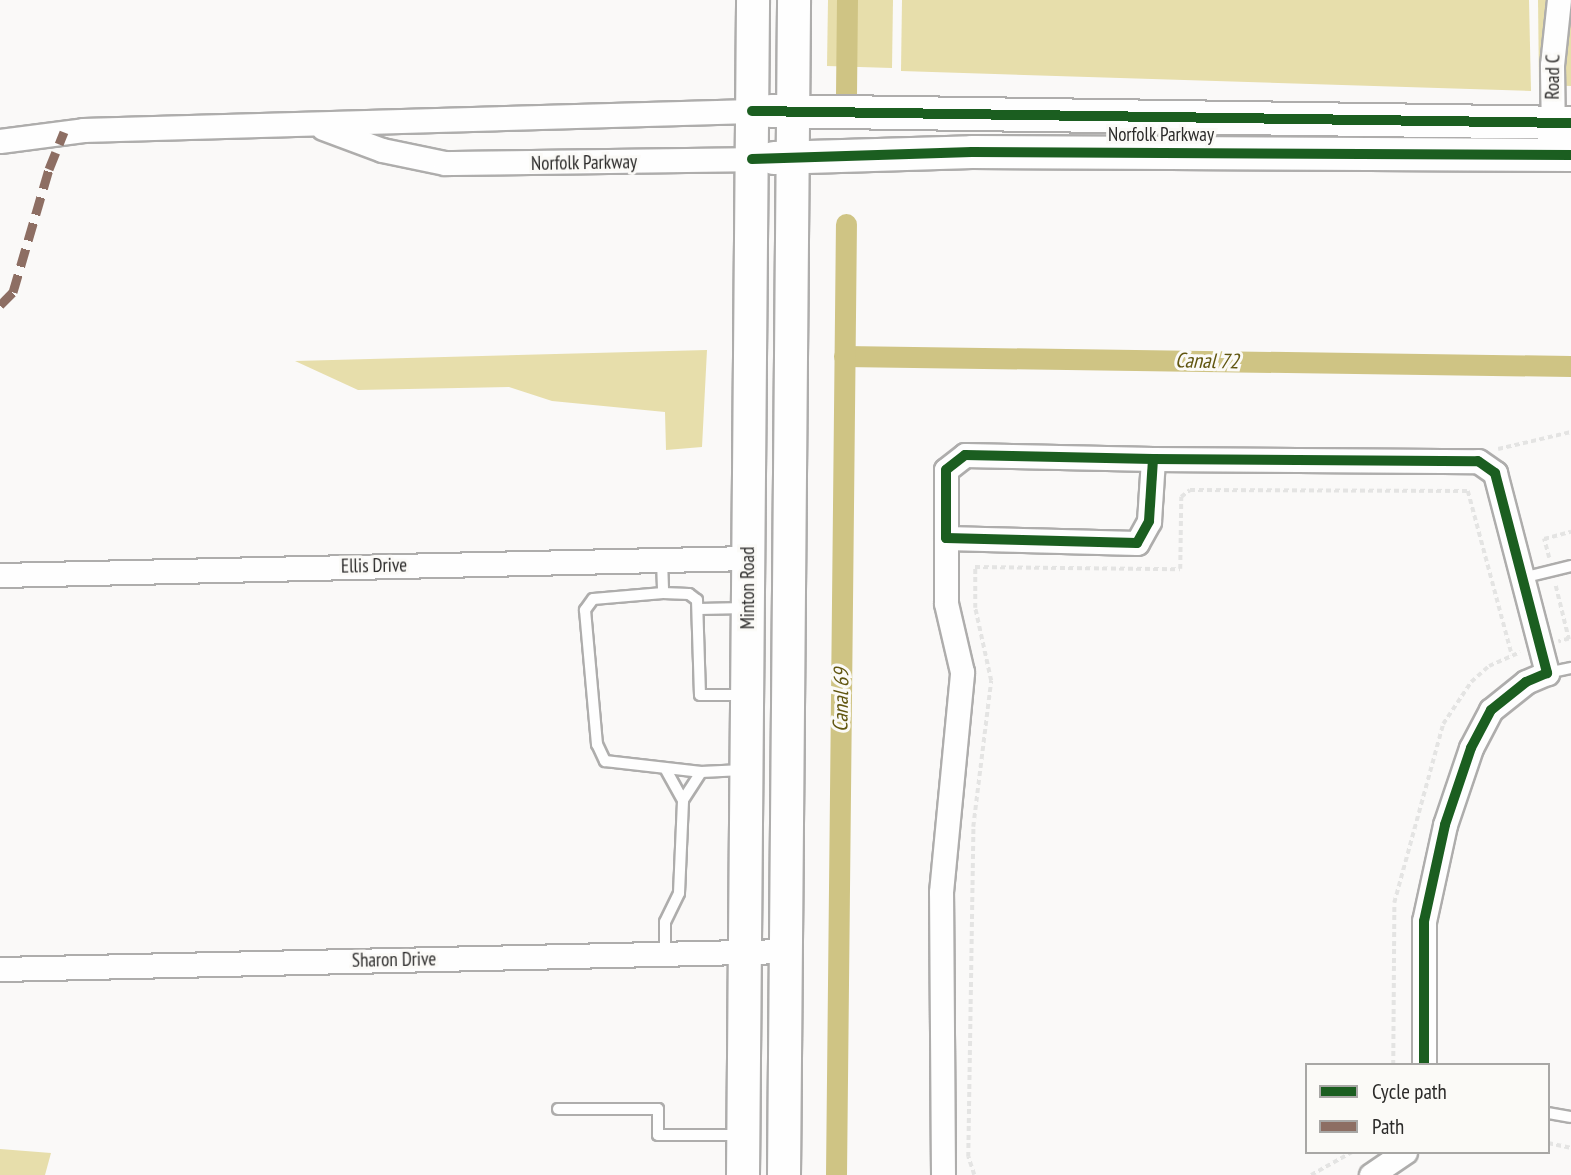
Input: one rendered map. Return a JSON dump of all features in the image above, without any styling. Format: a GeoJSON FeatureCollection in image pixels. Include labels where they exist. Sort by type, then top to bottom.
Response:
{"type":"FeatureCollection","features":[{"type":"Feature","properties":{"kind":"main road","name":"Minton Road"},"geometry":{"type":"LineString","coordinates":[[743,1175],[747,952],[753,0]]}},
{"type":"Feature","properties":{"kind":"main road"},"geometry":{"type":"LineString","coordinates":[[784,1175],[794,0]]}},
{"type":"Feature","properties":{"kind":"main road","name":"Norfolk Parkway"},"geometry":{"type":"LineString","coordinates":[[752,111],[1562,123]]}},
{"type":"Feature","properties":{"kind":"main road","name":"Norfolk Parkway"},"geometry":{"type":"LineString","coordinates":[[752,159],[972,152],[1562,155]]}},
{"type":"Feature","properties":{"kind":"street","name":"Road C"},"geometry":{"type":"LineString","coordinates":[[1559,0],[1552,65],[1562,123],[1562,155]]}},
{"type":"Feature","properties":{"kind":"street","name":"Norfolk Parkway"},"geometry":{"type":"LineString","coordinates":[[0,141],[83,130],[317,126],[388,118],[752,111]]}},
{"type":"Feature","properties":{"kind":"street","name":"Norfolk Parkway"},"geometry":{"type":"LineString","coordinates":[[317,126],[382,150],[445,163],[752,159]]}},
{"type":"Feature","properties":{"kind":"street"},"geometry":{"type":"LineString","coordinates":[[943,1175],[941,892],[962,672],[946,603],[946,470],[965,455],[1478,461],[1494,473],[1547,673],[1526,682],[1491,710],[1471,748],[1445,825],[1424,921],[1424,1063]]}},
{"type":"Feature","properties":{"kind":"street"},"geometry":{"type":"LineString","coordinates":[[946,538],[1137,543],[1149,521],[1153,459]]}},
{"type":"Feature","properties":{"kind":"street","name":"Ellis Drive"},"geometry":{"type":"LineString","coordinates":[[0,575],[748,558]]}},
{"type":"Feature","properties":{"kind":"street","name":"Sharon Drive"},"geometry":{"type":"LineString","coordinates":[[0,969],[787,951]]}},
{"type":"Feature","properties":{"kind":"street"},"geometry":{"type":"LineString","coordinates":[[1371,1175],[1402,1154]]}},
{"type":"Feature","properties":{"kind":"lane"},"geometry":{"type":"LineString","coordinates":[[662,559],[663,593]]}},
{"type":"Feature","properties":{"kind":"lane"},"geometry":{"type":"LineString","coordinates":[[1522,578],[1571,566]]}},
{"type":"Feature","properties":{"kind":"lane"},"geometry":{"type":"LineString","coordinates":[[747,769],[701,772],[605,761],[597,744],[585,610],[593,599],[663,593],[689,594],[697,600],[699,608],[700,695],[748,695]]}},
{"type":"Feature","properties":{"kind":"lane"},"geometry":{"type":"LineString","coordinates":[[699,608],[748,608]]}},
{"type":"Feature","properties":{"kind":"lane"},"geometry":{"type":"LineString","coordinates":[[1547,673],[1571,668]]}},
{"type":"Feature","properties":{"kind":"lane"},"geometry":{"type":"LineString","coordinates":[[665,768],[683,800]]}},
{"type":"Feature","properties":{"kind":"lane"},"geometry":{"type":"LineString","coordinates":[[666,954],[665,922],[679,893],[683,800],[701,772]]}},
{"type":"Feature","properties":{"kind":"lane"},"geometry":{"type":"LineString","coordinates":[[558,1109],[658,1109],[658,1135],[744,1135]]}},
{"type":"Feature","properties":{"kind":"lane"},"geometry":{"type":"LineString","coordinates":[[1550,1113],[1571,1117]]}},
{"type":"Feature","properties":{"kind":"path"},"geometry":{"type":"LineString","coordinates":[[1498,449],[1571,432]]}},
{"type":"Feature","properties":{"kind":"path"},"geometry":{"type":"LineString","coordinates":[[974,1175],[968,1157],[973,827],[991,681],[975,608],[975,567],[1180,569],[1181,497],[1190,490],[1468,491],[1511,655]]}},
{"type":"Feature","properties":{"kind":"path"},"geometry":{"type":"LineString","coordinates":[[1550,1143],[1571,1148]]}},
{"type":"Feature","properties":{"kind":"path"},"geometry":{"type":"LineString","coordinates":[[1311,1175],[1348,1154]]}},
{"type":"Feature","properties":{"kind":"shaded area"},"geometry":{"type":"Polygon","coordinates":[[[828,0],[893,0],[892,68],[827,66],[828,0]]]}},
{"type":"Feature","properties":{"kind":"shaded area"},"geometry":{"type":"Polygon","coordinates":[[[902,0],[1529,0],[1531,91],[901,71],[902,0]]]}},
{"type":"Feature","properties":{"kind":"shaded area"},"geometry":{"type":"Polygon","coordinates":[[[1538,0],[1571,0],[1571,86],[1539,85],[1538,0]]]}},
{"type":"Feature","properties":{"kind":"shaded area"},"geometry":{"type":"Polygon","coordinates":[[[707,350],[702,447],[666,450],[665,412],[552,401],[509,387],[358,390],[295,361],[707,350]]]}},
{"type":"Feature","properties":{"kind":"shaded area"},"geometry":{"type":"Polygon","coordinates":[[[0,1149],[51,1153],[45,1175],[0,1175],[0,1149]]]}},
{"type":"Feature","properties":{"kind":"waterway","name":"Canal 69"},"geometry":{"type":"LineString","coordinates":[[846,94],[847,0]]}},
{"type":"Feature","properties":{"kind":"waterway","name":"Canal 69"},"geometry":{"type":"LineString","coordinates":[[836,1175],[846,224]]}},
{"type":"Feature","properties":{"kind":"waterway","name":"Canal 72"},"geometry":{"type":"LineString","coordinates":[[844,356],[1571,366]]}},
{"type":"Feature","properties":{"kind":"marked path"},"geometry":{"type":"LineString","coordinates":[[0,305],[13,292],[49,169],[64,132]]}},
{"type":"Feature","properties":{"kind":"cycle path"},"geometry":{"type":"LineString","coordinates":[[752,111],[1571,123]]}},
{"type":"Feature","properties":{"kind":"cycle path"},"geometry":{"type":"LineString","coordinates":[[752,159],[972,152],[1571,155]]}},
{"type":"Feature","properties":{"kind":"cycle path"},"geometry":{"type":"LineString","coordinates":[[965,455],[1153,459],[1149,521],[1137,543],[946,538],[946,470],[965,455]]}},
{"type":"Feature","properties":{"kind":"cycle path"},"geometry":{"type":"LineString","coordinates":[[1153,459],[1478,461],[1495,473],[1547,673],[1526,682],[1491,710],[1471,748],[1445,825],[1424,921],[1424,1063]]}}]}
